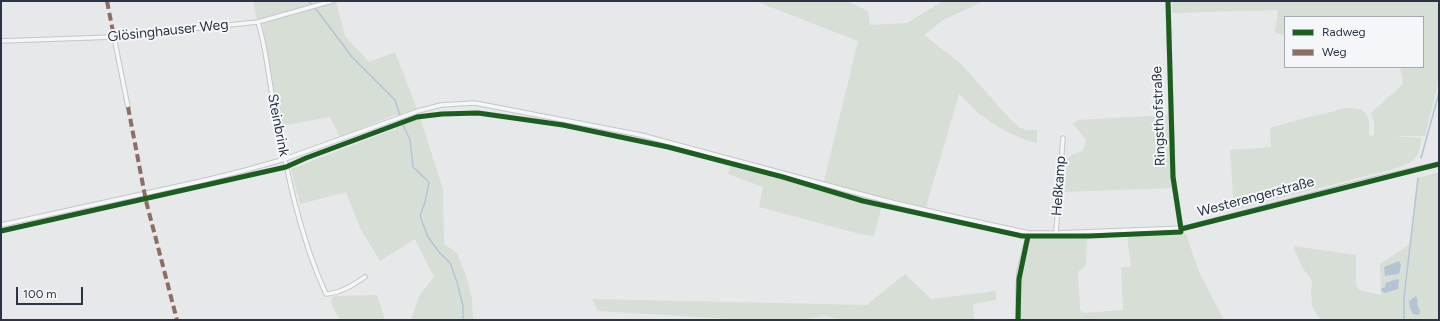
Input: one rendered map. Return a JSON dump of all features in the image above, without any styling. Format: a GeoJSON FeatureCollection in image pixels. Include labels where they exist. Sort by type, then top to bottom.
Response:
{"type":"FeatureCollection","features":[{"type":"Feature","properties":{"kind":"street","name":"Glösinghauser Weg"},"geometry":{"type":"LineString","coordinates":[[1,41],[114,37],[258,22],[332,1]]}},
{"type":"Feature","properties":{"kind":"street","name":"Ringsthofstraße"},"geometry":{"type":"LineString","coordinates":[[1168,1],[1173,177],[1181,229]]}},
{"type":"Feature","properties":{"kind":"street","name":"Steinbrink"},"geometry":{"type":"LineString","coordinates":[[258,22],[284,159],[296,207],[318,276],[326,294],[347,288],[366,277]]}},
{"type":"Feature","properties":{"kind":"street"},"geometry":{"type":"LineString","coordinates":[[114,37],[128,107]]}},
{"type":"Feature","properties":{"kind":"street","name":"Westerengerstraße"},"geometry":{"type":"LineString","coordinates":[[1,225],[206,180],[284,159],[418,111],[441,105],[475,103],[641,135],[883,200],[1029,232],[1056,233],[1181,229],[1439,164]]}},
{"type":"Feature","properties":{"kind":"street","name":"Heßkamp"},"geometry":{"type":"LineString","coordinates":[[1056,233],[1063,138]]}},
{"type":"Feature","properties":{"kind":"street"},"geometry":{"type":"LineString","coordinates":[[1018,320],[1018,279],[1029,232]]}},
{"type":"Feature","properties":{"kind":"shaded area"},"geometry":{"type":"Polygon","coordinates":[[[253,1],[336,1],[345,36],[369,62],[395,52],[419,114],[443,189],[444,244],[457,253],[466,276],[472,298],[473,320],[411,320],[419,296],[434,277],[415,239],[380,261],[360,228],[346,192],[300,204],[291,169],[392,130],[396,130],[397,114],[340,137],[330,117],[280,126],[262,21],[284,15],[282,12],[257,20],[253,1]]]}},
{"type":"Feature","properties":{"kind":"shaded area"},"geometry":{"type":"Polygon","coordinates":[[[755,1],[847,1],[868,11],[870,25],[907,23],[943,1],[984,1],[943,20],[924,35],[961,64],[1010,119],[1019,127],[1026,130],[1037,130],[1037,143],[1008,132],[994,124],[978,113],[959,94],[926,207],[884,197],[874,236],[860,234],[759,207],[763,187],[728,174],[730,166],[815,188],[824,181],[858,41],[755,1]]]}},
{"type":"Feature","properties":{"kind":"shaded area"},"geometry":{"type":"Polygon","coordinates":[[[1172,1],[1439,1],[1439,80],[1425,136],[1393,136],[1421,138],[1417,156],[1414,160],[1405,165],[1393,169],[1234,210],[1230,150],[1271,147],[1270,128],[1344,108],[1351,108],[1362,110],[1365,113],[1369,124],[1369,135],[1374,136],[1374,122],[1371,113],[1403,84],[1400,68],[1424,68],[1424,16],[1284,16],[1284,36],[1275,32],[1278,10],[1172,13],[1172,1]]]}},
{"type":"Feature","properties":{"kind":"shaded area"},"geometry":{"type":"Polygon","coordinates":[[[1169,115],[1172,188],[1061,192],[1065,161],[1071,155],[1083,151],[1086,140],[1073,124],[1079,120],[1169,115]]]}},
{"type":"Feature","properties":{"kind":"shaded area"},"geometry":{"type":"Polygon","coordinates":[[[1439,172],[1439,320],[1323,320],[1317,315],[1312,305],[1311,278],[1303,269],[1293,246],[1356,255],[1356,285],[1359,290],[1381,295],[1380,264],[1410,244],[1418,178],[1439,172]]]}},
{"type":"Feature","properties":{"kind":"shaded area"},"geometry":{"type":"Polygon","coordinates":[[[1186,234],[1200,274],[1224,320],[1020,320],[1018,299],[1019,289],[1022,268],[1030,237],[1087,237],[1086,265],[1078,272],[1080,309],[1083,313],[1123,310],[1121,267],[1131,267],[1127,236],[1186,234]]]}},
{"type":"Feature","properties":{"kind":"shaded area"},"geometry":{"type":"Polygon","coordinates":[[[905,274],[934,302],[932,299],[996,291],[996,300],[973,304],[974,320],[844,320],[825,316],[800,320],[748,320],[598,311],[592,299],[867,305],[905,274]]]}},
{"type":"Feature","properties":{"kind":"shaded area"},"geometry":{"type":"Polygon","coordinates":[[[377,295],[385,320],[340,320],[332,306],[331,299],[334,296],[377,295]]]}},
{"type":"Feature","properties":{"kind":"water"},"geometry":{"type":"Polygon","coordinates":[[[1399,261],[1401,265],[1399,274],[1385,276],[1384,267],[1399,261]]]}},
{"type":"Feature","properties":{"kind":"water"},"geometry":{"type":"Polygon","coordinates":[[[1397,279],[1399,280],[1398,289],[1385,293],[1382,291],[1381,289],[1385,287],[1386,283],[1397,279]]]}},
{"type":"Feature","properties":{"kind":"water"},"geometry":{"type":"Polygon","coordinates":[[[1416,296],[1420,311],[1419,315],[1413,314],[1410,308],[1409,301],[1416,296]]]}},
{"type":"Feature","properties":{"kind":"waterway"},"geometry":{"type":"LineString","coordinates":[[308,1],[316,9],[352,57],[395,100],[403,125],[410,140],[413,167],[429,182],[425,202],[420,216],[428,237],[439,252],[450,263],[457,282],[463,306],[463,320]]}},
{"type":"Feature","properties":{"kind":"waterway"},"geometry":{"type":"LineString","coordinates":[[1421,158],[1439,93]]}},
{"type":"Feature","properties":{"kind":"waterway"},"geometry":{"type":"LineString","coordinates":[[1404,320],[1404,297],[1418,178]]}},
{"type":"Feature","properties":{"kind":"marked path"},"geometry":{"type":"LineString","coordinates":[[107,1],[114,37]]}},
{"type":"Feature","properties":{"kind":"marked path"},"geometry":{"type":"LineString","coordinates":[[128,107],[146,201],[177,320]]}},
{"type":"Feature","properties":{"kind":"cycle path"},"geometry":{"type":"LineString","coordinates":[[1168,1],[1173,177],[1181,229]]}},
{"type":"Feature","properties":{"kind":"cycle path"},"geometry":{"type":"LineString","coordinates":[[1,231],[286,167],[306,158],[417,117],[442,114],[478,113],[563,125],[668,147],[783,177],[863,201],[1022,236],[1090,236],[1181,232],[1181,229]]}},
{"type":"Feature","properties":{"kind":"cycle path"},"geometry":{"type":"LineString","coordinates":[[1181,229],[1439,164]]}},
{"type":"Feature","properties":{"kind":"cycle path"},"geometry":{"type":"LineString","coordinates":[[1018,320],[1019,279],[1028,236]]}}]}
